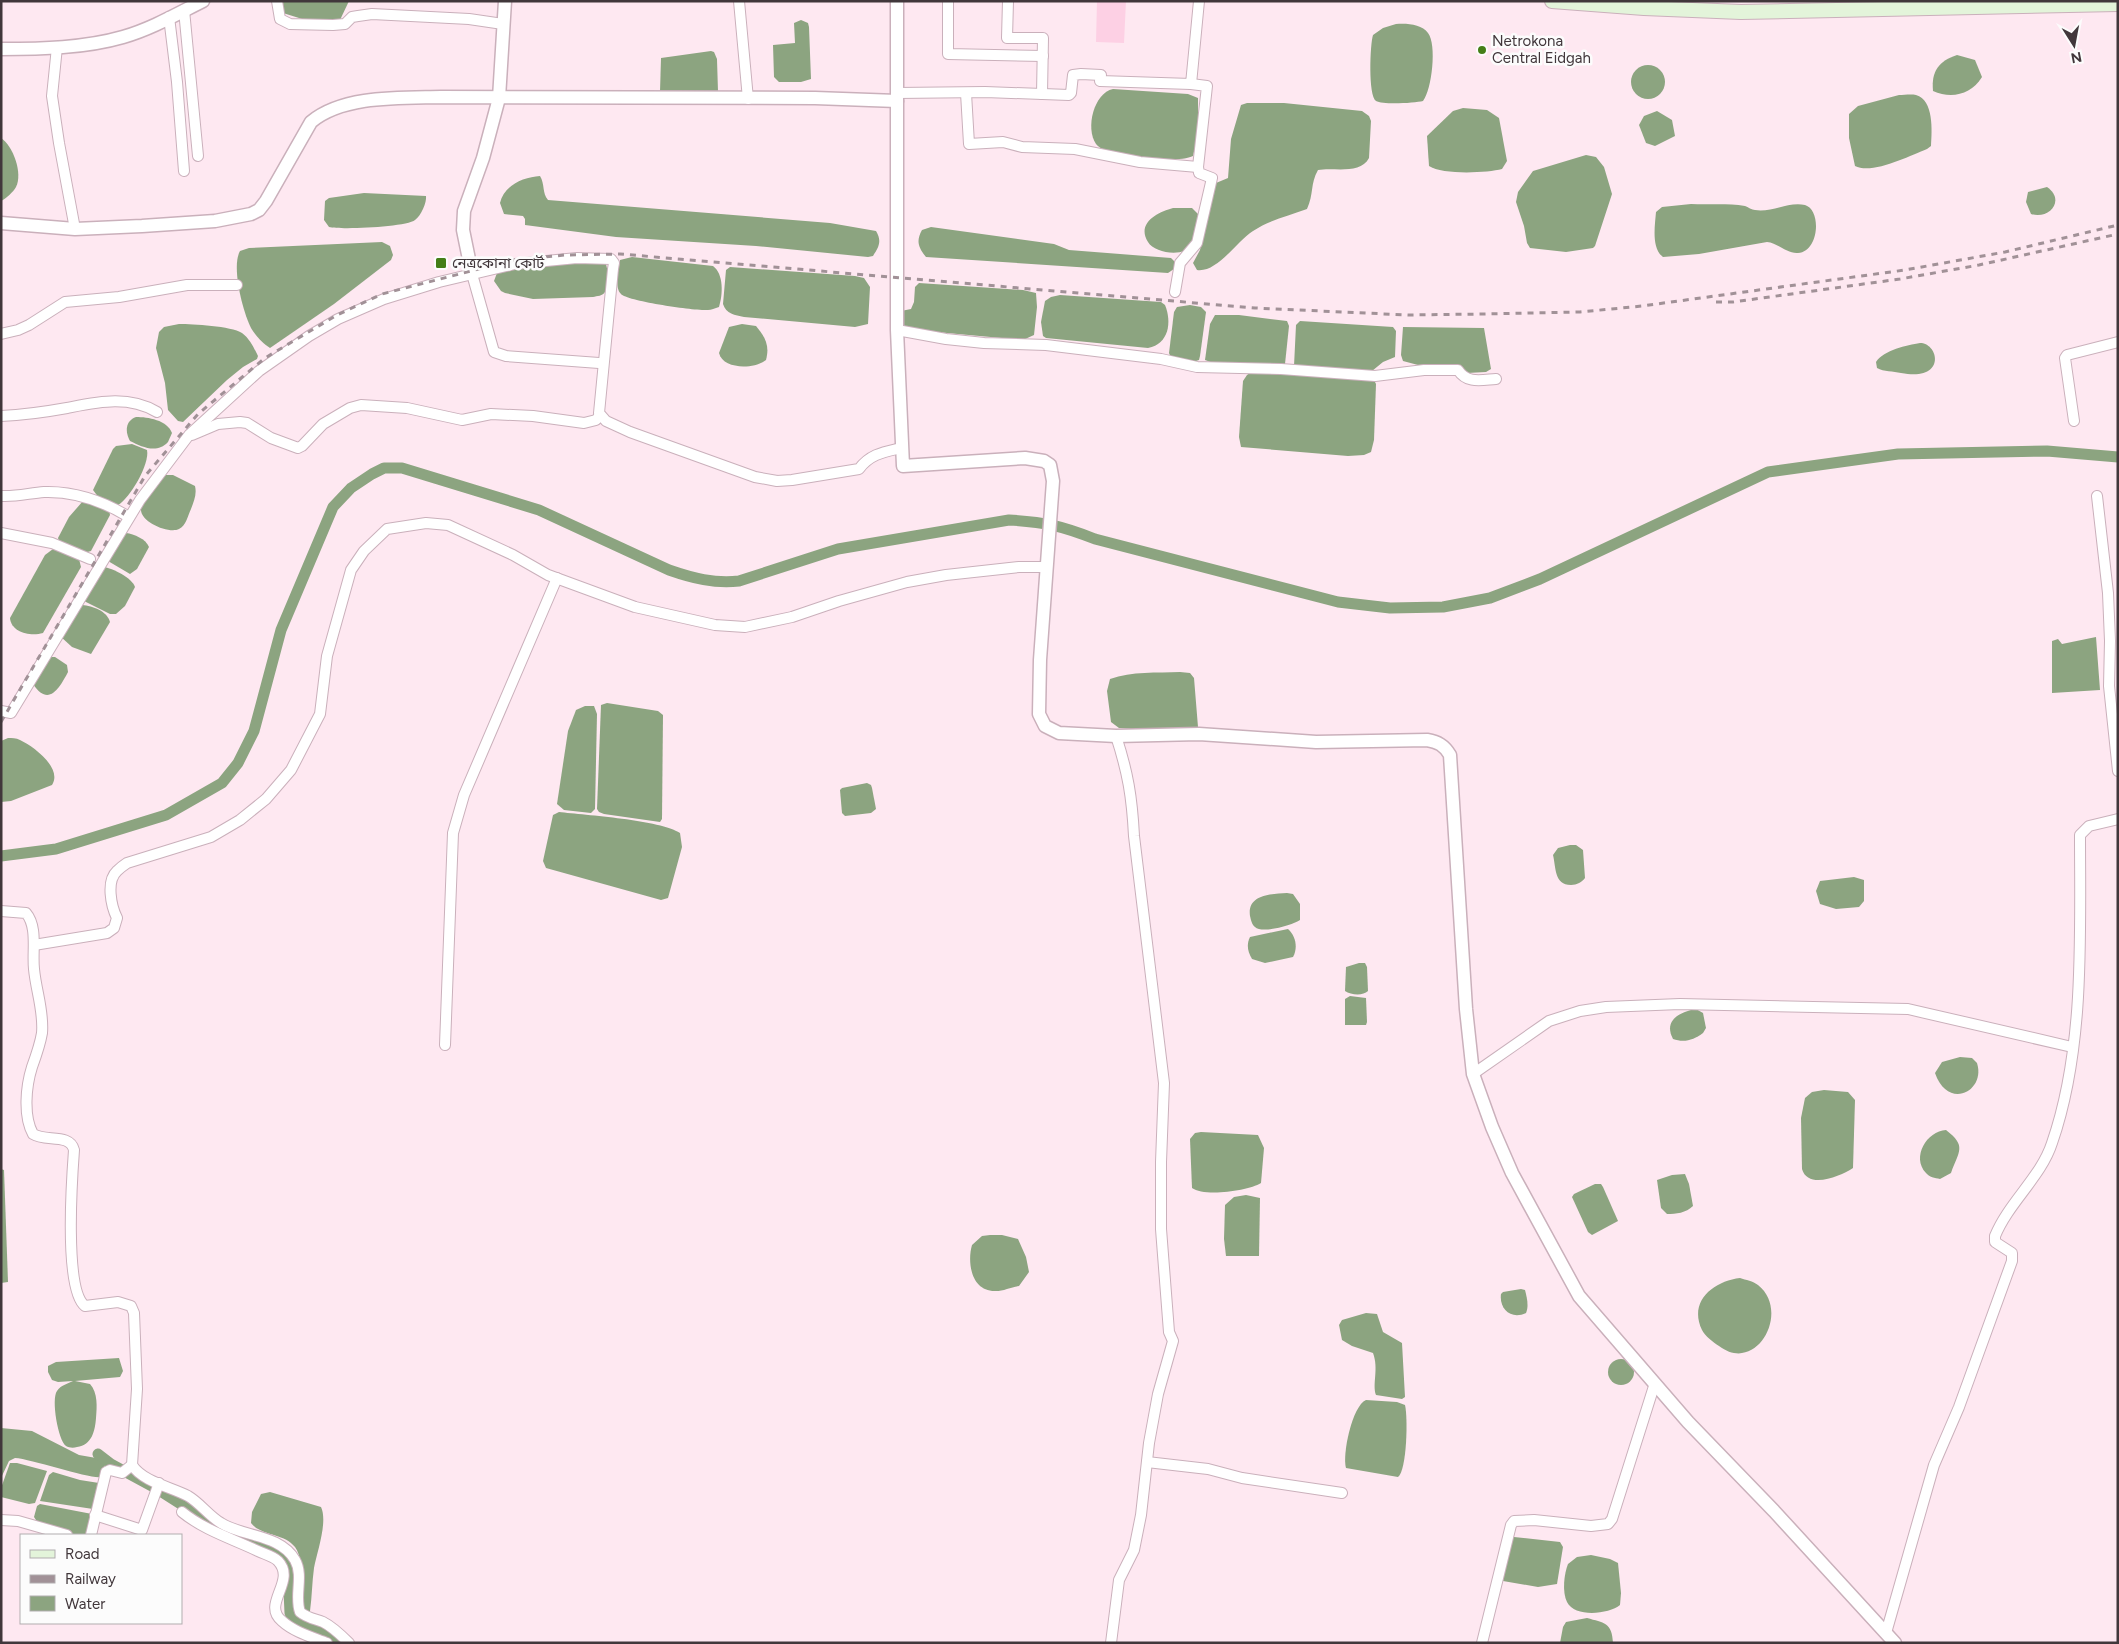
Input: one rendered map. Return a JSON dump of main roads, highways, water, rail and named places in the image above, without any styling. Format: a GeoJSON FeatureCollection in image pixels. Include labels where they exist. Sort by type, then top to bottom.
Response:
{"type":"FeatureCollection","features":[{"type":"Feature","properties":{"kind":"main road"},"geometry":{"type":"LineString","coordinates":[[1552,1],[1644,8],[2118,4]]}},
{"type":"Feature","properties":{"kind":"water"},"geometry":{"type":"Polygon","coordinates":[[[280,1],[349,1],[340,20],[315,23],[283,13],[280,1]]]}},
{"type":"Feature","properties":{"kind":"water"},"geometry":{"type":"Polygon","coordinates":[[[801,20],[808,23],[809,27],[811,79],[801,82],[779,82],[774,77],[773,45],[795,43],[794,23],[801,20]]]}},
{"type":"Feature","properties":{"kind":"water"},"geometry":{"type":"Polygon","coordinates":[[[1396,24],[1418,26],[1428,33],[1431,39],[1433,56],[1431,78],[1423,101],[1385,103],[1376,101],[1373,97],[1370,70],[1373,35],[1383,28],[1396,24]]]}},
{"type":"Feature","properties":{"kind":"water"},"geometry":{"type":"Polygon","coordinates":[[[714,52],[717,59],[718,92],[660,92],[661,58],[714,52]]]}},
{"type":"Feature","properties":{"kind":"water"},"geometry":{"type":"Polygon","coordinates":[[[1957,55],[1975,60],[1982,77],[1972,88],[1960,94],[1947,95],[1933,91],[1935,72],[1945,60],[1957,55]]]}},
{"type":"Feature","properties":{"kind":"water"},"geometry":{"type":"Polygon","coordinates":[[[1648,65],[1655,66],[1660,70],[1664,75],[1664,89],[1660,94],[1655,98],[1648,99],[1641,98],[1636,94],[1632,89],[1631,82],[1632,75],[1636,70],[1641,66],[1648,65]]]}},
{"type":"Feature","properties":{"kind":"water"},"geometry":{"type":"Polygon","coordinates":[[[1113,89],[1188,94],[1198,98],[1198,134],[1193,156],[1173,159],[1143,158],[1113,153],[1102,149],[1096,144],[1091,129],[1093,112],[1101,97],[1113,89]]]}},
{"type":"Feature","properties":{"kind":"water"},"geometry":{"type":"Polygon","coordinates":[[[1899,95],[1916,95],[1926,103],[1931,117],[1931,146],[1901,160],[1881,166],[1862,168],[1855,166],[1849,138],[1849,114],[1858,106],[1899,95]]]}},
{"type":"Feature","properties":{"kind":"water"},"geometry":{"type":"Polygon","coordinates":[[[1247,103],[1284,103],[1362,111],[1369,116],[1371,121],[1369,158],[1359,167],[1318,170],[1307,209],[1259,227],[1212,267],[1197,270],[1193,263],[1200,250],[1213,189],[1216,183],[1228,178],[1231,139],[1241,105],[1247,103]]]}},
{"type":"Feature","properties":{"kind":"water"},"geometry":{"type":"Polygon","coordinates":[[[1463,108],[1487,110],[1499,118],[1507,161],[1502,169],[1454,172],[1435,169],[1429,166],[1427,136],[1453,111],[1463,108]]]}},
{"type":"Feature","properties":{"kind":"water"},"geometry":{"type":"Polygon","coordinates":[[[1657,111],[1672,120],[1675,136],[1655,146],[1646,143],[1639,125],[1644,116],[1657,111]]]}},
{"type":"Feature","properties":{"kind":"water"},"geometry":{"type":"Polygon","coordinates":[[[1,138],[9,147],[16,160],[18,181],[10,195],[1,201],[1,138]]]}},
{"type":"Feature","properties":{"kind":"water"},"geometry":{"type":"Polygon","coordinates":[[[1586,155],[1596,157],[1604,167],[1612,194],[1595,246],[1593,248],[1566,252],[1530,248],[1516,202],[1518,192],[1533,171],[1586,155]]]}},
{"type":"Feature","properties":{"kind":"water"},"geometry":{"type":"Polygon","coordinates":[[[540,176],[548,200],[830,223],[876,231],[879,244],[873,256],[868,257],[756,246],[616,237],[525,225],[523,216],[504,214],[500,203],[506,191],[521,180],[540,176]]]}},
{"type":"Feature","properties":{"kind":"water"},"geometry":{"type":"Polygon","coordinates":[[[2047,187],[2053,192],[2055,198],[2053,208],[2044,214],[2031,214],[2026,202],[2028,192],[2047,187]]]}},
{"type":"Feature","properties":{"kind":"water"},"geometry":{"type":"Polygon","coordinates":[[[364,193],[426,196],[426,202],[415,220],[410,222],[374,227],[329,227],[324,220],[325,201],[329,198],[364,193]]]}},
{"type":"Feature","properties":{"kind":"water"},"geometry":{"type":"Polygon","coordinates":[[[1691,204],[1738,205],[1754,210],[1767,210],[1799,204],[1805,205],[1814,214],[1816,230],[1814,239],[1805,251],[1798,253],[1790,252],[1767,242],[1699,254],[1663,257],[1659,253],[1655,242],[1656,212],[1662,207],[1691,204]]]}},
{"type":"Feature","properties":{"kind":"water"},"geometry":{"type":"Polygon","coordinates":[[[1173,208],[1192,208],[1198,214],[1195,241],[1189,249],[1184,251],[1170,252],[1157,249],[1148,242],[1145,235],[1145,229],[1150,219],[1161,212],[1173,208]]]}},
{"type":"Feature","properties":{"kind":"water"},"geometry":{"type":"Polygon","coordinates":[[[931,227],[1054,244],[1069,250],[1171,258],[1175,262],[1174,269],[1168,273],[926,257],[921,250],[919,237],[922,230],[931,227]]]}},
{"type":"Feature","properties":{"kind":"water"},"geometry":{"type":"Polygon","coordinates":[[[382,242],[390,246],[393,255],[391,260],[334,304],[270,348],[253,331],[248,321],[237,278],[240,251],[249,248],[382,242]]]}},
{"type":"Feature","properties":{"kind":"water"},"geometry":{"type":"Polygon","coordinates":[[[632,257],[713,266],[719,274],[722,285],[719,307],[701,310],[626,297],[619,291],[617,283],[618,273],[620,260],[632,257]]]}},
{"type":"Feature","properties":{"kind":"water"},"geometry":{"type":"Polygon","coordinates":[[[605,261],[608,285],[605,292],[600,296],[533,299],[505,293],[501,291],[494,281],[497,273],[515,266],[605,261]]]}},
{"type":"Feature","properties":{"kind":"water"},"geometry":{"type":"Polygon","coordinates":[[[730,267],[864,278],[870,287],[868,324],[855,327],[744,317],[731,314],[723,304],[726,270],[730,267]]]}},
{"type":"Feature","properties":{"kind":"water"},"geometry":{"type":"Polygon","coordinates":[[[919,283],[1023,290],[1036,293],[1037,307],[1034,335],[1023,340],[914,330],[903,327],[901,311],[911,309],[914,302],[915,287],[919,283]]]}},
{"type":"Feature","properties":{"kind":"water"},"geometry":{"type":"Polygon","coordinates":[[[1060,295],[1161,302],[1165,305],[1167,312],[1167,331],[1160,342],[1148,348],[1046,338],[1043,336],[1041,322],[1045,301],[1060,295]]]}},
{"type":"Feature","properties":{"kind":"water"},"geometry":{"type":"Polygon","coordinates":[[[1190,305],[1201,307],[1206,312],[1199,360],[1193,362],[1171,358],[1169,353],[1174,312],[1177,307],[1190,305]]]}},
{"type":"Feature","properties":{"kind":"water"},"geometry":{"type":"Polygon","coordinates":[[[1215,315],[1239,315],[1287,321],[1289,326],[1285,364],[1216,364],[1205,360],[1210,324],[1215,315]]]}},
{"type":"Feature","properties":{"kind":"water"},"geometry":{"type":"Polygon","coordinates":[[[1300,321],[1393,327],[1396,331],[1395,357],[1383,362],[1372,371],[1294,366],[1296,325],[1300,321]]]}},
{"type":"Feature","properties":{"kind":"water"},"geometry":{"type":"Polygon","coordinates":[[[179,324],[212,326],[242,333],[252,344],[258,356],[257,359],[227,380],[183,422],[178,421],[168,410],[165,383],[156,348],[159,332],[164,327],[179,324]]]}},
{"type":"Feature","properties":{"kind":"water"},"geometry":{"type":"Polygon","coordinates":[[[742,324],[756,326],[764,338],[767,346],[767,355],[766,360],[761,363],[747,366],[733,365],[726,363],[719,353],[729,327],[742,324]]]}},
{"type":"Feature","properties":{"kind":"water"},"geometry":{"type":"Polygon","coordinates":[[[1403,327],[1484,328],[1491,369],[1486,372],[1467,373],[1452,364],[1418,365],[1403,361],[1401,355],[1403,327]]]}},
{"type":"Feature","properties":{"kind":"water"},"geometry":{"type":"Polygon","coordinates":[[[1920,343],[1932,349],[1934,355],[1935,361],[1926,372],[1916,374],[1901,373],[1877,368],[1876,362],[1884,354],[1920,343]]]}},
{"type":"Feature","properties":{"kind":"water"},"geometry":{"type":"Polygon","coordinates":[[[1253,371],[1374,380],[1376,384],[1374,440],[1371,452],[1364,455],[1348,456],[1241,447],[1239,437],[1243,381],[1253,371]]]}},
{"type":"Feature","properties":{"kind":"water"},"geometry":{"type":"Polygon","coordinates":[[[136,417],[151,419],[166,425],[172,433],[168,442],[164,446],[154,449],[130,441],[127,427],[130,421],[136,417]]]}},
{"type":"Feature","properties":{"kind":"water"},"geometry":{"type":"Polygon","coordinates":[[[132,444],[147,450],[145,464],[138,480],[128,495],[118,505],[99,498],[93,490],[113,449],[116,446],[132,444]]]}},
{"type":"Feature","properties":{"kind":"water"},"geometry":{"type":"Polygon","coordinates":[[[166,475],[173,475],[195,486],[196,489],[185,523],[181,528],[174,530],[156,526],[145,518],[141,509],[151,491],[166,475]]]}},
{"type":"Feature","properties":{"kind":"water"},"geometry":{"type":"Polygon","coordinates":[[[83,501],[109,510],[110,515],[91,551],[84,553],[59,541],[58,538],[69,517],[83,501]]]}},
{"type":"Feature","properties":{"kind":"water"},"geometry":{"type":"Polygon","coordinates":[[[126,533],[139,537],[149,547],[137,569],[130,574],[108,561],[126,533]]]}},
{"type":"Feature","properties":{"kind":"water"},"geometry":{"type":"Polygon","coordinates":[[[53,549],[59,549],[79,559],[81,567],[43,633],[27,634],[17,630],[11,623],[10,618],[45,555],[53,549]]]}},
{"type":"Feature","properties":{"kind":"water"},"geometry":{"type":"Polygon","coordinates":[[[103,567],[122,574],[135,587],[125,606],[116,614],[110,614],[82,600],[103,567]]]}},
{"type":"Feature","properties":{"kind":"water"},"geometry":{"type":"Polygon","coordinates":[[[82,605],[99,610],[106,615],[110,622],[91,654],[72,647],[60,636],[82,605]]]}},
{"type":"Feature","properties":{"kind":"water"},"geometry":{"type":"Polygon","coordinates":[[[2096,637],[2100,690],[2052,693],[2052,641],[2058,639],[2062,644],[2096,637]]]}},
{"type":"Feature","properties":{"kind":"water"},"geometry":{"type":"Polygon","coordinates":[[[49,657],[55,657],[67,665],[68,672],[58,689],[49,695],[39,691],[33,684],[49,657]]]}},
{"type":"Feature","properties":{"kind":"water"},"geometry":{"type":"Polygon","coordinates":[[[1190,673],[1194,678],[1198,727],[1146,730],[1119,728],[1111,722],[1107,691],[1110,679],[1136,674],[1190,673]]]}},
{"type":"Feature","properties":{"kind":"water"},"geometry":{"type":"Polygon","coordinates":[[[607,703],[658,711],[663,715],[662,819],[660,822],[604,814],[597,809],[601,705],[607,703]]]}},
{"type":"Feature","properties":{"kind":"water"},"geometry":{"type":"Polygon","coordinates":[[[585,706],[594,706],[597,714],[595,809],[591,813],[564,810],[557,804],[568,731],[576,710],[585,706]]]}},
{"type":"Feature","properties":{"kind":"water"},"geometry":{"type":"Polygon","coordinates":[[[8,738],[16,738],[39,752],[50,765],[54,778],[52,785],[11,801],[1,802],[1,741],[8,738]]]}},
{"type":"Feature","properties":{"kind":"water"},"geometry":{"type":"Polygon","coordinates":[[[867,783],[871,785],[876,809],[871,813],[845,816],[842,813],[840,790],[867,783]]]}},
{"type":"Feature","properties":{"kind":"water"},"geometry":{"type":"Polygon","coordinates":[[[559,812],[640,821],[670,828],[680,833],[682,847],[668,898],[661,900],[546,868],[543,861],[553,815],[559,812]]]}},
{"type":"Feature","properties":{"kind":"water"},"geometry":{"type":"Polygon","coordinates":[[[1576,845],[1583,850],[1585,878],[1579,883],[1571,885],[1561,882],[1559,879],[1553,855],[1558,848],[1576,845]]]}},
{"type":"Feature","properties":{"kind":"water"},"geometry":{"type":"Polygon","coordinates":[[[1854,877],[1864,880],[1864,901],[1859,907],[1836,909],[1820,904],[1816,891],[1820,881],[1854,877]]]}},
{"type":"Feature","properties":{"kind":"water"},"geometry":{"type":"Polygon","coordinates":[[[1293,894],[1300,904],[1300,920],[1285,926],[1264,930],[1254,926],[1250,916],[1250,909],[1256,900],[1267,895],[1293,894]]]}},
{"type":"Feature","properties":{"kind":"water"},"geometry":{"type":"Polygon","coordinates":[[[1288,929],[1293,935],[1295,942],[1293,957],[1265,963],[1252,959],[1248,948],[1250,937],[1288,929]]]}},
{"type":"Feature","properties":{"kind":"water"},"geometry":{"type":"Polygon","coordinates":[[[1365,963],[1367,967],[1368,991],[1360,994],[1350,993],[1345,991],[1346,967],[1365,963]]]}},
{"type":"Feature","properties":{"kind":"water"},"geometry":{"type":"Polygon","coordinates":[[[1350,996],[1366,998],[1366,1025],[1345,1025],[1345,999],[1350,996]]]}},
{"type":"Feature","properties":{"kind":"water"},"geometry":{"type":"Polygon","coordinates":[[[1696,1009],[1703,1013],[1706,1028],[1703,1033],[1689,1040],[1673,1039],[1670,1027],[1675,1018],[1684,1012],[1696,1009]]]}},
{"type":"Feature","properties":{"kind":"water"},"geometry":{"type":"Polygon","coordinates":[[[1960,1057],[1972,1058],[1977,1063],[1978,1073],[1976,1082],[1971,1088],[1964,1093],[1956,1094],[1948,1091],[1941,1085],[1935,1073],[1942,1062],[1960,1057]]]}},
{"type":"Feature","properties":{"kind":"water"},"geometry":{"type":"Polygon","coordinates":[[[1824,1090],[1848,1092],[1855,1100],[1853,1168],[1833,1177],[1818,1180],[1811,1179],[1805,1175],[1802,1169],[1801,1118],[1805,1098],[1812,1092],[1824,1090]]]}},
{"type":"Feature","properties":{"kind":"water"},"geometry":{"type":"Polygon","coordinates":[[[1946,1130],[1957,1140],[1959,1149],[1951,1173],[1940,1179],[1926,1173],[1920,1160],[1923,1146],[1927,1140],[1939,1131],[1946,1130]]]}},
{"type":"Feature","properties":{"kind":"water"},"geometry":{"type":"Polygon","coordinates":[[[1195,1133],[1258,1135],[1264,1148],[1261,1183],[1226,1192],[1206,1192],[1192,1188],[1190,1139],[1195,1133]]]}},
{"type":"Feature","properties":{"kind":"water"},"geometry":{"type":"Polygon","coordinates":[[[1,1169],[4,1170],[8,1282],[1,1283],[1,1169]]]}},
{"type":"Feature","properties":{"kind":"water"},"geometry":{"type":"Polygon","coordinates":[[[1685,1174],[1693,1206],[1684,1212],[1667,1214],[1661,1208],[1657,1180],[1672,1175],[1685,1174]]]}},
{"type":"Feature","properties":{"kind":"water"},"geometry":{"type":"Polygon","coordinates":[[[1595,1184],[1601,1184],[1603,1187],[1618,1221],[1592,1235],[1588,1232],[1572,1197],[1574,1194],[1595,1184]]]}},
{"type":"Feature","properties":{"kind":"water"},"geometry":{"type":"Polygon","coordinates":[[[1246,1195],[1260,1198],[1259,1256],[1226,1256],[1224,1239],[1225,1205],[1234,1197],[1246,1195]]]}},
{"type":"Feature","properties":{"kind":"water"},"geometry":{"type":"Polygon","coordinates":[[[1002,1235],[1018,1239],[1026,1257],[1029,1272],[1019,1286],[996,1291],[981,1287],[976,1281],[970,1260],[972,1245],[982,1236],[1002,1235]]]}},
{"type":"Feature","properties":{"kind":"water"},"geometry":{"type":"Polygon","coordinates":[[[1740,1278],[1758,1285],[1767,1296],[1771,1310],[1770,1323],[1765,1336],[1757,1346],[1746,1352],[1733,1353],[1719,1346],[1705,1334],[1699,1320],[1698,1310],[1706,1294],[1713,1288],[1721,1283],[1740,1278]]]}},
{"type":"Feature","properties":{"kind":"water"},"geometry":{"type":"Polygon","coordinates":[[[1521,1289],[1525,1290],[1528,1305],[1526,1313],[1515,1315],[1507,1312],[1502,1304],[1501,1294],[1521,1289]]]}},
{"type":"Feature","properties":{"kind":"water"},"geometry":{"type":"Polygon","coordinates":[[[1366,1313],[1377,1314],[1383,1332],[1402,1343],[1405,1397],[1402,1399],[1376,1395],[1375,1359],[1373,1353],[1352,1346],[1342,1340],[1339,1325],[1342,1320],[1366,1313]]]}},
{"type":"Feature","properties":{"kind":"water"},"geometry":{"type":"Polygon","coordinates":[[[119,1358],[123,1371],[120,1377],[75,1381],[90,1384],[93,1388],[97,1409],[96,1423],[92,1437],[86,1443],[74,1448],[66,1446],[58,1428],[55,1395],[60,1387],[73,1381],[58,1382],[52,1380],[48,1372],[48,1366],[56,1362],[119,1358]]]}},
{"type":"Feature","properties":{"kind":"water"},"geometry":{"type":"Polygon","coordinates":[[[1621,1359],[1630,1363],[1634,1372],[1630,1381],[1621,1385],[1612,1381],[1608,1372],[1612,1363],[1621,1359]]]}},
{"type":"Feature","properties":{"kind":"water"},"geometry":{"type":"Polygon","coordinates":[[[1366,1400],[1397,1402],[1405,1405],[1405,1454],[1398,1477],[1346,1468],[1345,1453],[1349,1431],[1356,1411],[1366,1400]]]}},
{"type":"Feature","properties":{"kind":"water"},"geometry":{"type":"Polygon","coordinates":[[[1,1428],[32,1431],[79,1455],[102,1459],[105,1464],[101,1477],[15,1458],[9,1461],[1,1478],[1,1428]]]}},
{"type":"Feature","properties":{"kind":"water"},"geometry":{"type":"Polygon","coordinates":[[[10,1463],[47,1471],[35,1503],[29,1504],[1,1497],[1,1488],[10,1463]]]}},
{"type":"Feature","properties":{"kind":"water"},"geometry":{"type":"Polygon","coordinates":[[[53,1472],[80,1480],[99,1483],[93,1509],[40,1501],[49,1475],[53,1472]]]}},
{"type":"Feature","properties":{"kind":"water"},"geometry":{"type":"Polygon","coordinates":[[[270,1492],[321,1507],[323,1529],[314,1568],[310,1611],[306,1611],[303,1605],[301,1563],[295,1547],[291,1542],[261,1530],[251,1523],[252,1512],[261,1494],[270,1492]]]}},
{"type":"Feature","properties":{"kind":"water"},"geometry":{"type":"Polygon","coordinates":[[[40,1504],[92,1514],[87,1534],[74,1534],[38,1523],[34,1517],[37,1506],[40,1504]]]}},
{"type":"Feature","properties":{"kind":"water"},"geometry":{"type":"Polygon","coordinates":[[[1514,1537],[1560,1542],[1563,1547],[1557,1584],[1538,1587],[1503,1581],[1511,1540],[1514,1537]]]}},
{"type":"Feature","properties":{"kind":"water"},"geometry":{"type":"Polygon","coordinates":[[[1591,1555],[1610,1559],[1618,1563],[1621,1593],[1620,1605],[1608,1611],[1592,1613],[1577,1610],[1567,1602],[1564,1593],[1565,1573],[1568,1564],[1577,1557],[1591,1555]]]}},
{"type":"Feature","properties":{"kind":"water"},"geometry":{"type":"Polygon","coordinates":[[[1587,1618],[1606,1624],[1611,1631],[1613,1643],[1560,1643],[1563,1627],[1566,1622],[1587,1618]]]}},
{"type":"Feature","properties":{"kind":"waterway"},"geometry":{"type":"LineString","coordinates":[[1,856],[56,849],[166,815],[222,783],[238,763],[254,731],[281,630],[333,507],[351,488],[384,468],[402,468],[539,510],[669,570],[712,581],[739,581],[838,549],[1009,520],[1053,525],[1095,539],[1338,602],[1390,608],[1443,607],[1490,598],[1540,579],[1768,472],[1898,454],[2047,451],[2118,457]]}},
{"type":"Feature","properties":{"kind":"waterway"},"geometry":{"type":"LineString","coordinates":[[98,1454],[111,1464],[159,1490],[209,1522],[279,1556],[288,1568],[290,1613],[325,1634],[336,1643]]}},
{"type":"Feature","properties":{"kind":"railway"},"geometry":{"type":"LineString","coordinates":[[1,722],[145,476],[198,414],[265,358],[337,315],[382,294],[514,260],[565,255],[620,254],[1255,308],[1408,315],[1580,312],[1642,306],[1905,270],[2005,252],[2118,225]]}},
{"type":"Feature","properties":{"kind":"railway"},"geometry":{"type":"LineString","coordinates":[[1716,302],[1733,302],[1900,279],[1979,265],[2118,234]]}},
{"type":"Feature","properties":{"kind":"place","name":"Netrokona Central Eidgah"},"geometry":{"type":"Point","coordinates":[1482,50]}},
{"type":"Feature","properties":{"kind":"place","name":"নেত্রকোনা কোর্ট"},"geometry":{"type":"Point","coordinates":[441,263]}}]}
